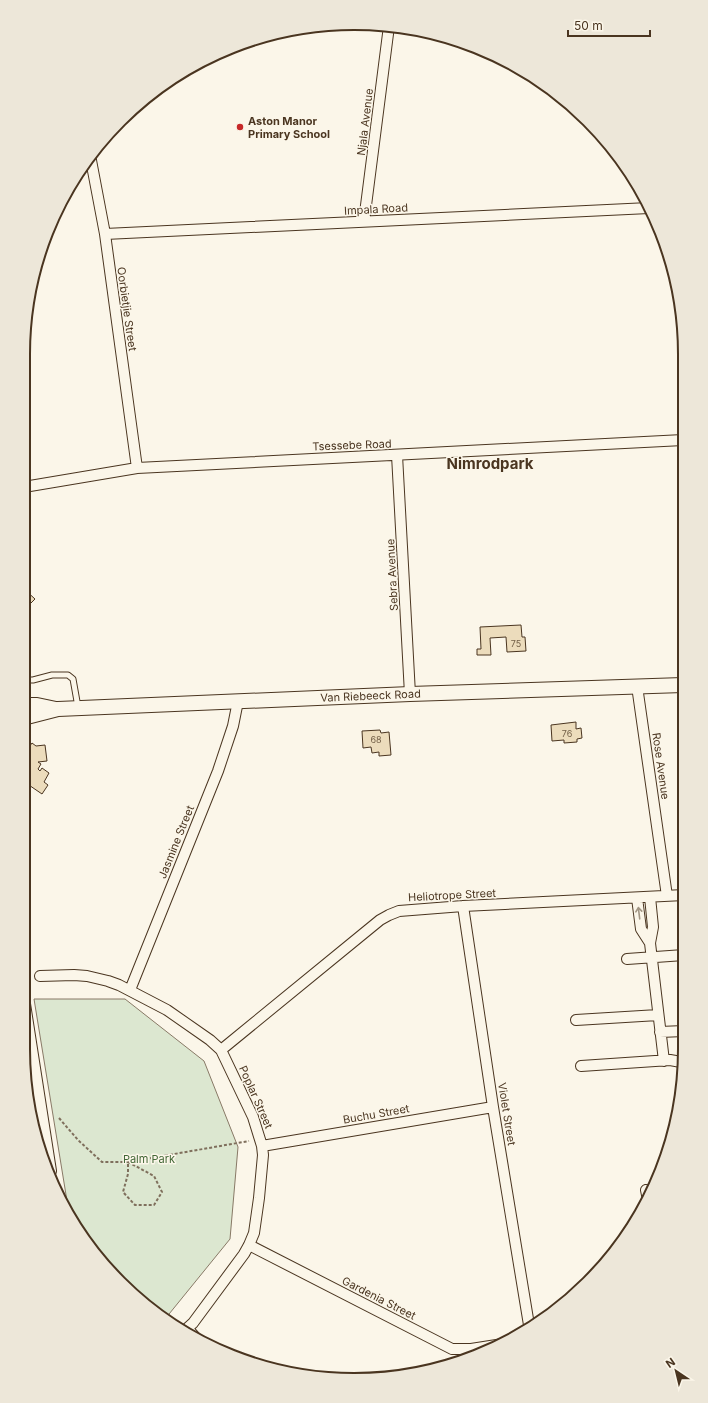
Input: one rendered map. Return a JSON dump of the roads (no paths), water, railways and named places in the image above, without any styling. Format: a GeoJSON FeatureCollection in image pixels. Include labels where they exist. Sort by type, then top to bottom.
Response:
{"type":"FeatureCollection","features":[{"type":"Feature","properties":{"kind":"street","name":"Njala Avenue"},"geometry":{"type":"LineString","coordinates":[[364,221],[388,32]]}},
{"type":"Feature","properties":{"kind":"street","name":"Oorbietjie Street"},"geometry":{"type":"LineString","coordinates":[[92,164],[105,234],[137,468]]}},
{"type":"Feature","properties":{"kind":"street","name":"Impala Road"},"geometry":{"type":"LineString","coordinates":[[105,234],[644,208]]}},
{"type":"Feature","properties":{"kind":"street","name":"Tsessebe Road"},"geometry":{"type":"LineString","coordinates":[[30,486],[137,468],[222,462],[397,455],[678,440]]}},
{"type":"Feature","properties":{"kind":"street","name":"Sebra Avenue"},"geometry":{"type":"LineString","coordinates":[[397,455],[410,694]]}},
{"type":"Feature","properties":{"kind":"street","name":"Van Riebeeck Road"},"geometry":{"type":"LineString","coordinates":[[30,716],[58,709],[78,708],[410,694],[678,685]]}},
{"type":"Feature","properties":{"kind":"street","name":"Rose Avenue"},"geometry":{"type":"LineString","coordinates":[[637,686],[667,896]]}},
{"type":"Feature","properties":{"kind":"street","name":"Jasmine Street"},"geometry":{"type":"LineString","coordinates":[[130,990],[218,771],[233,726],[238,701]]}},
{"type":"Feature","properties":{"kind":"street","name":"Van Riebeeck Road"},"geometry":{"type":"LineString","coordinates":[[30,705],[58,709]]}},
{"type":"Feature","properties":{"kind":"street","name":"Heliotrope Street"},"geometry":{"type":"LineString","coordinates":[[221,1050],[380,920],[389,915],[407,910],[463,906],[678,895]]}},
{"type":"Feature","properties":{"kind":"street"},"geometry":{"type":"LineString","coordinates":[[650,897],[653,927],[650,943],[664,1061]]}},
{"type":"Feature","properties":{"kind":"street"},"geometry":{"type":"LineString","coordinates":[[638,898],[641,929],[650,943]]}},
{"type":"Feature","properties":{"kind":"street","name":"Violet Street"},"geometry":{"type":"LineString","coordinates":[[463,906],[493,1107],[528,1322]]}},
{"type":"Feature","properties":{"kind":"street"},"geometry":{"type":"LineString","coordinates":[[627,959],[678,956]]}},
{"type":"Feature","properties":{"kind":"street","name":"Poplar Street"},"geometry":{"type":"LineString","coordinates":[[40,976],[74,975],[87,976],[108,981],[130,990],[167,1010],[210,1040],[221,1050],[253,1117],[262,1143],[263,1155],[254,1233],[250,1245],[187,1327]]}},
{"type":"Feature","properties":{"kind":"street"},"geometry":{"type":"LineString","coordinates":[[576,1020],[658,1015]]}},
{"type":"Feature","properties":{"kind":"street"},"geometry":{"type":"LineString","coordinates":[[660,1032],[678,1031]]}},
{"type":"Feature","properties":{"kind":"street"},"geometry":{"type":"LineString","coordinates":[[30,1049],[45,1147]]}},
{"type":"Feature","properties":{"kind":"street"},"geometry":{"type":"LineString","coordinates":[[581,1066],[677,1061]]}},
{"type":"Feature","properties":{"kind":"street","name":"Buchu Street"},"geometry":{"type":"LineString","coordinates":[[262,1143],[493,1107]]}},
{"type":"Feature","properties":{"kind":"street","name":"Gardenia Street"},"geometry":{"type":"LineString","coordinates":[[250,1245],[452,1349],[478,1348]]}},
{"type":"Feature","properties":{"kind":"lane"},"geometry":{"type":"LineString","coordinates":[[30,680],[52,675],[68,675],[74,679],[78,708]]}},
{"type":"Feature","properties":{"kind":"place","name":"Aston Manor Primary School"},"geometry":{"type":"Point","coordinates":[240,127]}},
{"type":"Feature","properties":{"kind":"district","name":"Nimrodpark"},"geometry":{"type":"Point","coordinates":[490,464]}},
{"type":"Feature","properties":{"kind":"park label","name":"Palm Park"},"geometry":{"type":"Point","coordinates":[149,1159]}}]}
